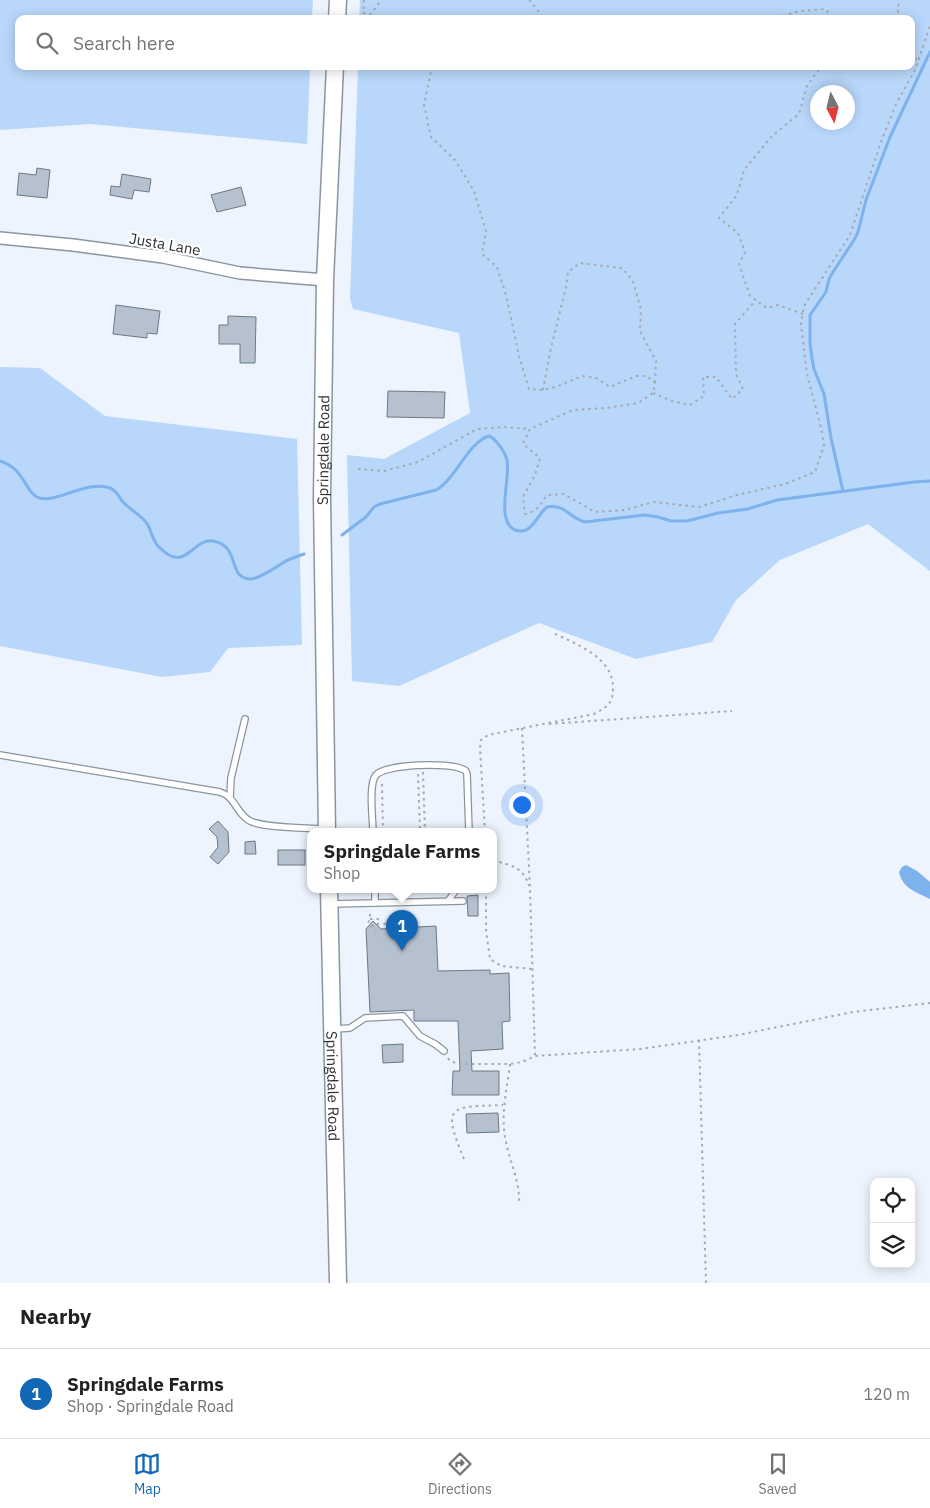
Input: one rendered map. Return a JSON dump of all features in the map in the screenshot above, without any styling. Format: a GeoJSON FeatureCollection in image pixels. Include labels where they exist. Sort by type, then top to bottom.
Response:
{"type":"FeatureCollection","features":[{"type":"Feature","properties":{"kind":"main road"},"geometry":{"type":"LineString","coordinates":[[337,15],[338,0]]}},
{"type":"Feature","properties":{"kind":"main road","name":"Springdale Road"},"geometry":{"type":"LineString","coordinates":[[327,828],[322,498],[325,280],[335,70]]}},
{"type":"Feature","properties":{"kind":"main road","name":"Springdale Road"},"geometry":{"type":"LineString","coordinates":[[330,897],[338,1283]]}},
{"type":"Feature","properties":{"kind":"street","name":"Justa Lane"},"geometry":{"type":"LineString","coordinates":[[0,238],[163,257],[240,273],[325,280]]}},
{"type":"Feature","properties":{"kind":"lane"},"geometry":{"type":"LineString","coordinates":[[230,797],[231,778],[245,719]]}},
{"type":"Feature","properties":{"kind":"lane"},"geometry":{"type":"LineString","coordinates":[[0,755],[220,792],[227,794],[238,811],[251,821],[265,825],[307,829]]}},
{"type":"Feature","properties":{"kind":"lane"},"geometry":{"type":"LineString","coordinates":[[373,828],[372,784],[381,771],[398,766],[442,765],[466,771],[468,778],[469,828]]}},
{"type":"Feature","properties":{"kind":"lane"},"geometry":{"type":"LineString","coordinates":[[374,893],[375,903]]}},
{"type":"Feature","properties":{"kind":"lane"},"geometry":{"type":"LineString","coordinates":[[448,901],[454,893]]}},
{"type":"Feature","properties":{"kind":"lane"},"geometry":{"type":"LineString","coordinates":[[330,897],[375,903],[463,901]]}},
{"type":"Feature","properties":{"kind":"lane"},"geometry":{"type":"LineString","coordinates":[[332,1029],[350,1028],[365,1018],[403,1016],[420,1036],[444,1051]]}},
{"type":"Feature","properties":{"kind":"path"},"geometry":{"type":"LineString","coordinates":[[364,0],[363,13],[371,14],[381,0]]}},
{"type":"Feature","properties":{"kind":"path"},"geometry":{"type":"LineString","coordinates":[[529,0],[542,15]]}},
{"type":"Feature","properties":{"kind":"path"},"geometry":{"type":"LineString","coordinates":[[531,3],[534,0]]}},
{"type":"Feature","properties":{"kind":"path"},"geometry":{"type":"LineString","coordinates":[[897,15],[899,0]]}},
{"type":"Feature","properties":{"kind":"path"},"geometry":{"type":"LineString","coordinates":[[786,15],[801,11],[825,9],[830,15]]}},
{"type":"Feature","properties":{"kind":"path"},"geometry":{"type":"LineString","coordinates":[[530,429],[523,444],[540,458],[535,475],[523,497],[525,514],[537,509],[547,495],[564,494],[595,512],[624,510],[654,502],[698,507],[737,495],[785,484],[815,472],[824,446],[807,374],[801,324],[804,306],[850,235],[880,142],[896,104],[915,70],[930,26]]}},
{"type":"Feature","properties":{"kind":"path"},"geometry":{"type":"LineString","coordinates":[[915,59],[918,62]]}},
{"type":"Feature","properties":{"kind":"path"},"geometry":{"type":"LineString","coordinates":[[431,70],[424,105],[431,137],[455,160],[474,191],[486,231],[482,254],[497,267],[506,294],[519,356],[529,389],[543,390],[556,387],[582,376],[596,378],[610,387],[636,376],[647,376],[655,384]]}},
{"type":"Feature","properties":{"kind":"path"},"geometry":{"type":"LineString","coordinates":[[803,314],[778,305],[767,308],[750,296],[739,264],[745,252],[738,233],[719,218],[737,195],[744,170],[772,136],[799,114],[807,86],[818,70]]}},
{"type":"Feature","properties":{"kind":"path"},"geometry":{"type":"LineString","coordinates":[[358,469],[384,471],[418,462],[477,430],[505,427],[530,429],[574,410],[607,408],[638,403],[653,393],[656,361],[640,331],[641,310],[633,281],[622,268],[580,263],[568,272],[543,390]]}},
{"type":"Feature","properties":{"kind":"path"},"geometry":{"type":"LineString","coordinates":[[653,393],[672,401],[690,405],[704,396],[703,377],[716,377],[732,399],[743,389],[736,374],[735,324],[756,300]]}},
{"type":"Feature","properties":{"kind":"path"},"geometry":{"type":"LineString","coordinates":[[485,828],[481,740],[488,735],[594,714],[607,707],[613,695],[613,680],[608,668],[596,656],[584,648],[553,633]]}},
{"type":"Feature","properties":{"kind":"path"},"geometry":{"type":"LineString","coordinates":[[540,725],[732,711]]}},
{"type":"Feature","properties":{"kind":"path"},"geometry":{"type":"LineString","coordinates":[[522,728],[530,888],[535,1056]]}},
{"type":"Feature","properties":{"kind":"path"},"geometry":{"type":"LineString","coordinates":[[422,770],[424,790],[425,828],[420,828],[418,772],[422,770]]}},
{"type":"Feature","properties":{"kind":"path"},"geometry":{"type":"LineString","coordinates":[[381,771],[382,828]]}},
{"type":"Feature","properties":{"kind":"path"},"geometry":{"type":"LineString","coordinates":[[419,790],[424,790]]}},
{"type":"Feature","properties":{"kind":"path"},"geometry":{"type":"LineString","coordinates":[[419,809],[424,809]]}},
{"type":"Feature","properties":{"kind":"path"},"geometry":{"type":"LineString","coordinates":[[497,861],[523,871],[530,888]]}},
{"type":"Feature","properties":{"kind":"path"},"geometry":{"type":"LineString","coordinates":[[486,893],[486,930],[490,959],[500,966],[532,969]]}},
{"type":"Feature","properties":{"kind":"path"},"geometry":{"type":"LineString","coordinates":[[370,914],[368,923],[376,931]]}},
{"type":"Feature","properties":{"kind":"path"},"geometry":{"type":"LineString","coordinates":[[370,919],[378,919],[377,924]]}},
{"type":"Feature","properties":{"kind":"path"},"geometry":{"type":"LineString","coordinates":[[372,926],[374,924],[406,923],[410,920]]}},
{"type":"Feature","properties":{"kind":"path"},"geometry":{"type":"LineString","coordinates":[[444,1051],[454,1064],[510,1064],[522,1062],[535,1056],[640,1049],[738,1035],[853,1012],[930,1003]]}},
{"type":"Feature","properties":{"kind":"path"},"geometry":{"type":"LineString","coordinates":[[700,1040],[706,1283]]}},
{"type":"Feature","properties":{"kind":"path"},"geometry":{"type":"LineString","coordinates":[[510,1064],[503,1122],[506,1142],[520,1191],[519,1203]]}},
{"type":"Feature","properties":{"kind":"path"},"geometry":{"type":"LineString","coordinates":[[464,1159],[454,1137],[451,1122],[452,1116],[457,1110],[464,1107],[504,1106]]}},
{"type":"Feature","properties":{"kind":"shaded area"},"geometry":{"type":"Polygon","coordinates":[[[0,0],[313,0],[312,15],[15,15],[15,70],[310,70],[307,144],[90,124],[0,130],[0,0]]]}},
{"type":"Feature","properties":{"kind":"shaded area"},"geometry":{"type":"Polygon","coordinates":[[[360,0],[930,0],[930,571],[868,524],[780,560],[736,600],[712,642],[636,659],[539,623],[399,686],[352,681],[347,455],[384,459],[470,413],[459,333],[353,309],[350,299],[358,70],[915,70],[915,15],[359,15],[360,0]]]}},
{"type":"Feature","properties":{"kind":"shaded area"},"geometry":{"type":"Polygon","coordinates":[[[0,367],[40,368],[105,416],[297,439],[302,645],[228,648],[210,672],[162,677],[0,646],[0,367]]]}},
{"type":"Feature","properties":{"kind":"water"},"geometry":{"type":"Polygon","coordinates":[[[906,865],[930,882],[930,899],[911,889],[901,878],[899,872],[906,865]]]}},
{"type":"Feature","properties":{"kind":"building"},"geometry":{"type":"Polygon","coordinates":[[[37,168],[50,170],[47,198],[17,195],[19,173],[36,175],[37,168]]]}},
{"type":"Feature","properties":{"kind":"building"},"geometry":{"type":"Polygon","coordinates":[[[122,174],[151,179],[149,192],[134,190],[132,199],[110,195],[111,186],[120,187],[122,174]]]}},
{"type":"Feature","properties":{"kind":"building"},"geometry":{"type":"Polygon","coordinates":[[[241,187],[246,205],[217,212],[211,195],[241,187]]]}},
{"type":"Feature","properties":{"kind":"building"},"geometry":{"type":"Polygon","coordinates":[[[116,305],[160,311],[157,334],[147,333],[147,338],[113,334],[116,305]]]}},
{"type":"Feature","properties":{"kind":"building"},"geometry":{"type":"Polygon","coordinates":[[[228,316],[256,317],[255,363],[240,363],[240,344],[219,344],[219,325],[228,325],[228,316]]]}},
{"type":"Feature","properties":{"kind":"building"},"geometry":{"type":"Polygon","coordinates":[[[388,391],[445,392],[444,418],[387,417],[388,391]]]}},
{"type":"Feature","properties":{"kind":"building"},"geometry":{"type":"Polygon","coordinates":[[[218,821],[228,832],[229,852],[218,864],[210,857],[218,847],[217,837],[209,829],[218,821]]]}},
{"type":"Feature","properties":{"kind":"building"},"geometry":{"type":"Polygon","coordinates":[[[255,841],[256,854],[245,854],[245,842],[255,841]]]}},
{"type":"Feature","properties":{"kind":"building"},"geometry":{"type":"Polygon","coordinates":[[[278,850],[305,850],[305,865],[278,865],[278,850]]]}},
{"type":"Feature","properties":{"kind":"building"},"geometry":{"type":"Polygon","coordinates":[[[478,895],[478,916],[468,916],[467,896],[478,895]]]}},
{"type":"Feature","properties":{"kind":"building"},"geometry":{"type":"Polygon","coordinates":[[[373,921],[381,929],[436,926],[438,971],[490,970],[490,974],[509,973],[510,1021],[502,1022],[503,1049],[471,1051],[472,1071],[499,1071],[499,1095],[452,1095],[453,1071],[460,1071],[458,1021],[414,1021],[414,1010],[370,1012],[366,929],[373,921]]]}},
{"type":"Feature","properties":{"kind":"building"},"geometry":{"type":"Polygon","coordinates":[[[403,1044],[403,1062],[383,1063],[382,1045],[403,1044]]]}},
{"type":"Feature","properties":{"kind":"building"},"geometry":{"type":"Polygon","coordinates":[[[498,1113],[499,1132],[467,1133],[466,1114],[498,1113]]]}},
{"type":"Feature","properties":{"kind":"waterway"},"geometry":{"type":"LineString","coordinates":[[843,491],[831,438],[824,394],[812,359],[810,315],[826,292],[829,279],[858,232],[866,200],[890,137],[930,52]]}},
{"type":"Feature","properties":{"kind":"waterway"},"geometry":{"type":"LineString","coordinates":[[342,535],[380,504],[436,490],[450,478],[475,445],[489,436],[500,446],[507,460],[506,518],[509,525],[518,531],[529,528],[547,507],[563,509],[585,522],[645,515],[671,521],[687,521],[718,513],[748,509],[777,500],[930,481]]}},
{"type":"Feature","properties":{"kind":"waterway"},"geometry":{"type":"LineString","coordinates":[[0,461],[14,469],[32,493],[43,499],[91,487],[101,486],[112,489],[126,505],[146,522],[158,546],[169,555],[183,556],[200,544],[213,541],[222,544],[227,549],[238,573],[242,577],[253,579],[286,561],[304,554]]}},
{"type":"Feature","properties":{"kind":"place","name":"Springdale Farms"},"geometry":{"type":"Point","coordinates":[402,951]}}]}
